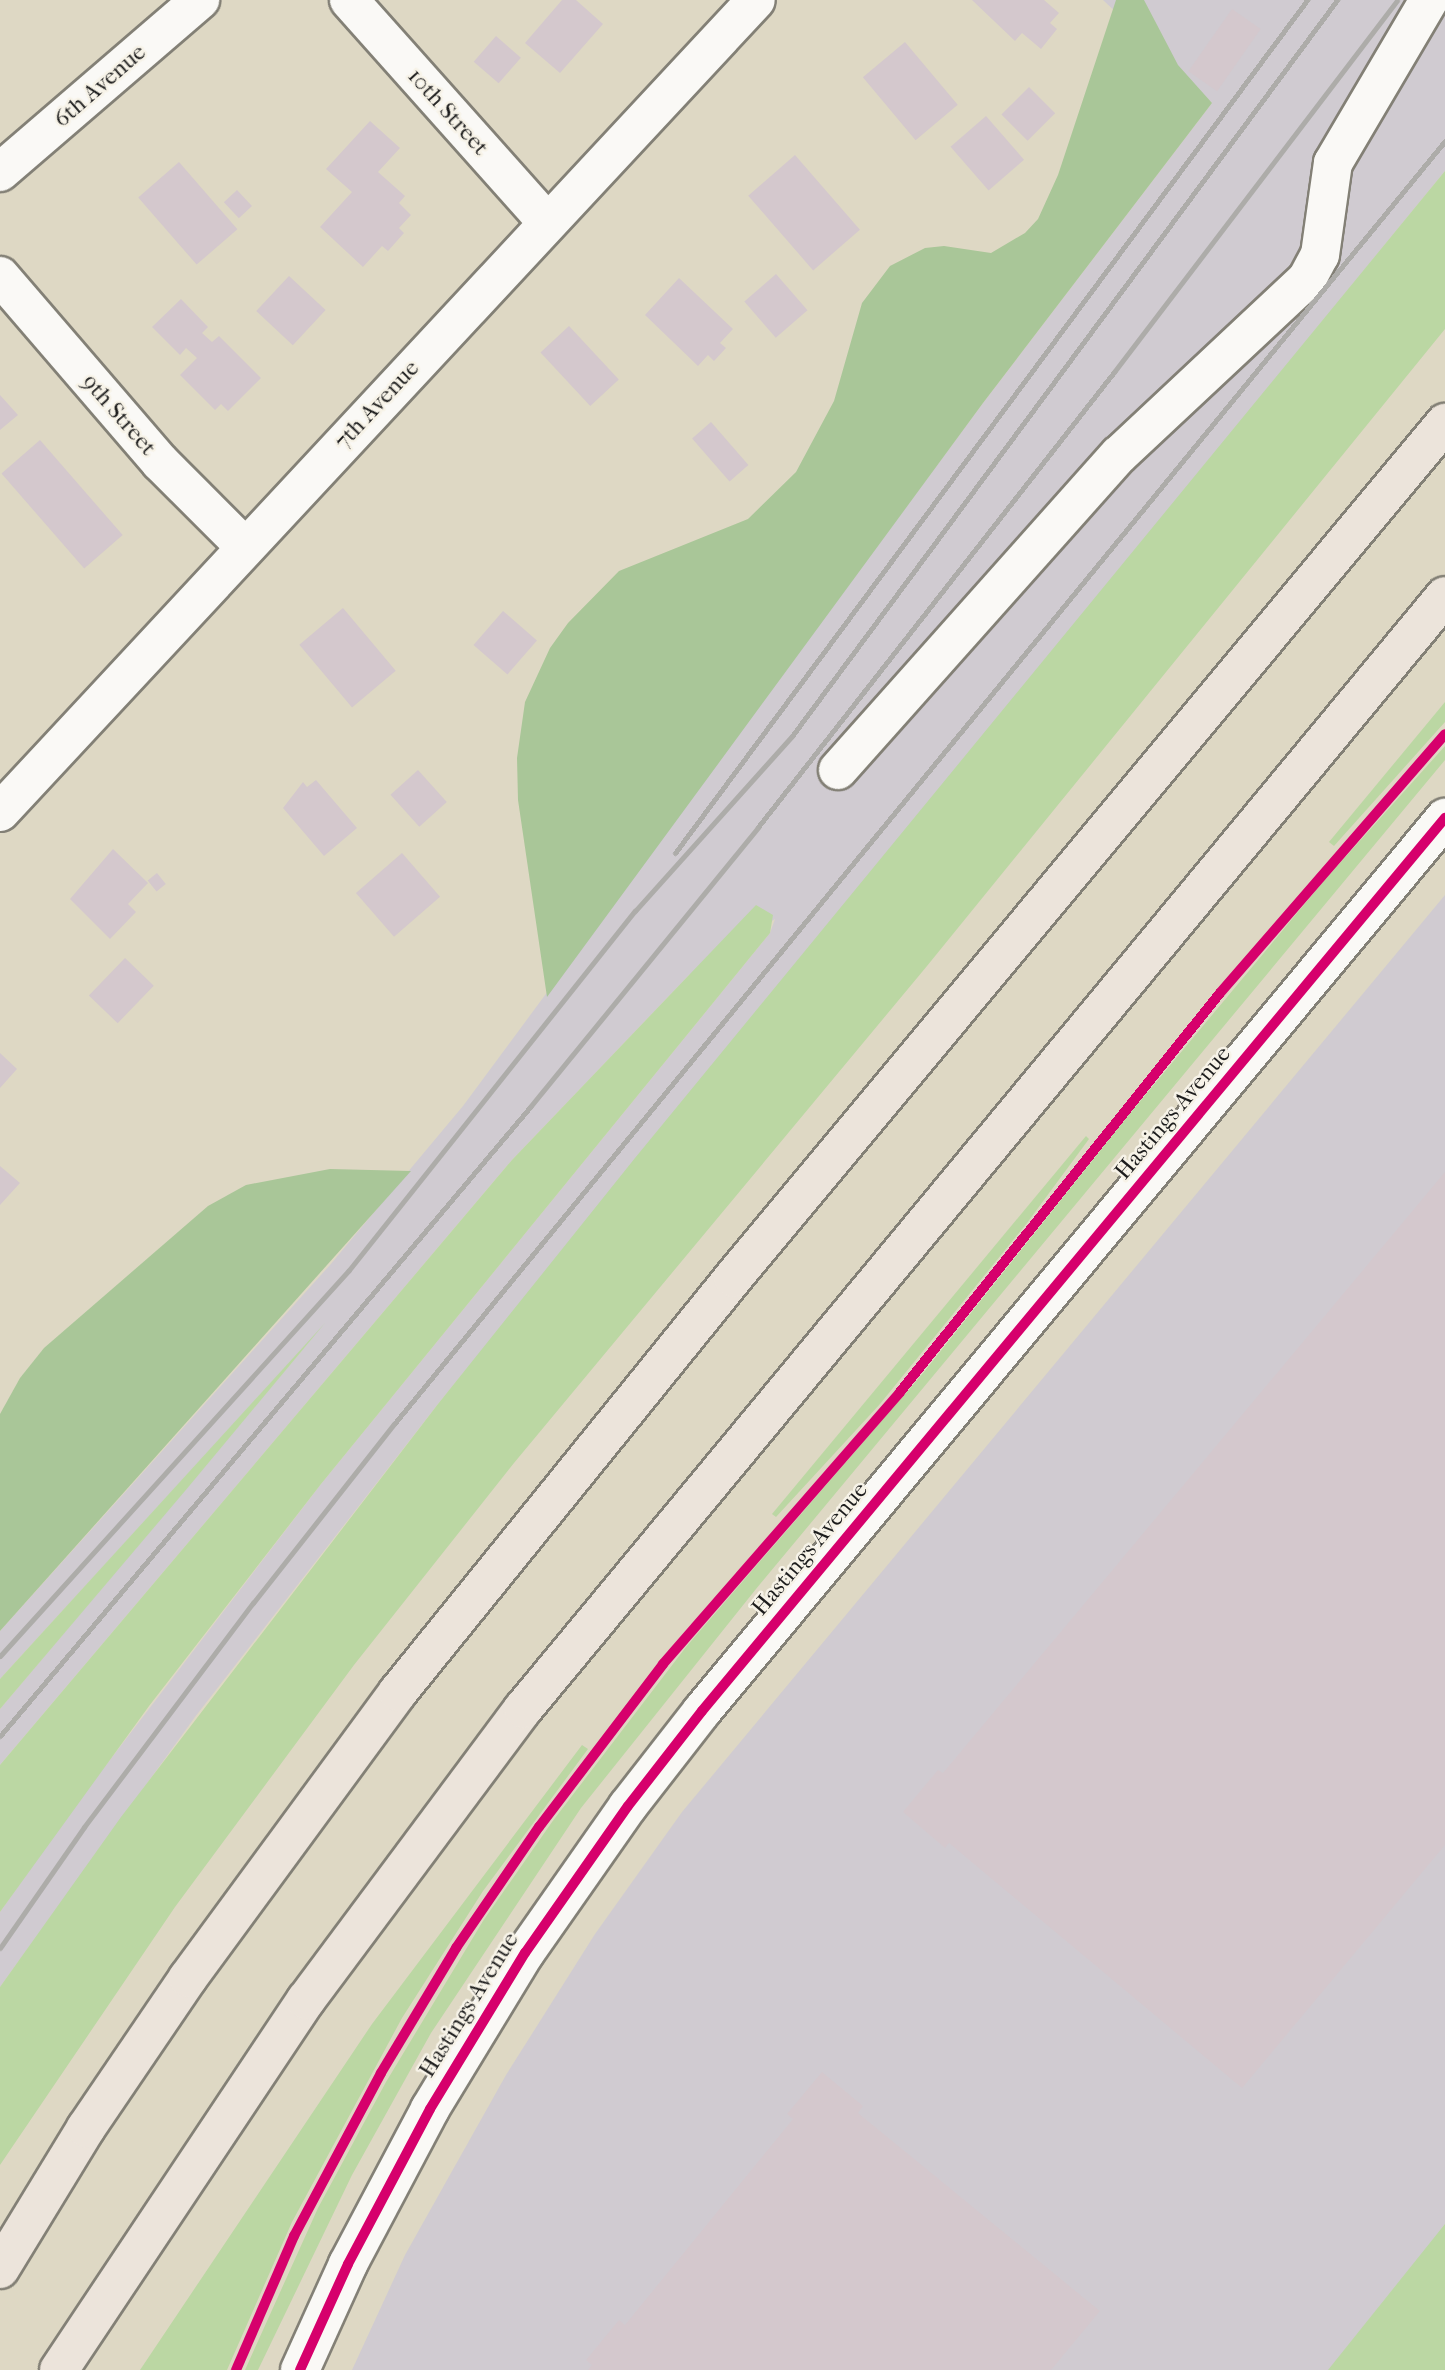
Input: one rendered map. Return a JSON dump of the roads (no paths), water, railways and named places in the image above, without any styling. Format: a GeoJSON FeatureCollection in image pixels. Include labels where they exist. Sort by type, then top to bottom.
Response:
{"type":"FeatureCollection","features":[{"type":"Feature","properties":{"kind":"highway"},"geometry":{"type":"LineString","coordinates":[[1334,556],[1445,402]]}},
{"type":"Feature","properties":{"kind":"highway"},"geometry":{"type":"LineString","coordinates":[[0,2269],[86,2128],[180,1989],[398,1692],[707,1310],[1445,423]]}},
{"type":"Feature","properties":{"kind":"highway"},"geometry":{"type":"LineString","coordinates":[[59,2370],[292,2020],[523,1709],[1445,596]]}},
{"type":"Feature","properties":{"kind":"street","name":"6th Avenue"},"geometry":{"type":"LineString","coordinates":[[0,172],[200,0]]}},
{"type":"Feature","properties":{"kind":"street","name":"10th Street"},"geometry":{"type":"LineString","coordinates":[[349,0],[547,222]]}},
{"type":"Feature","properties":{"kind":"street","name":"7th Avenue"},"geometry":{"type":"LineString","coordinates":[[0,812],[756,0]]}},
{"type":"Feature","properties":{"kind":"street"},"geometry":{"type":"LineString","coordinates":[[838,770],[1119,455],[1307,279],[1320,255],[1333,163],[1429,0]]}},
{"type":"Feature","properties":{"kind":"street","name":"9th Street"},"geometry":{"type":"LineString","coordinates":[[0,276],[159,462],[245,547]]}},
{"type":"Feature","properties":{"kind":"street","name":"Hastings Avenue"},"geometry":{"type":"LineString","coordinates":[[300,2370],[348,2264],[430,2109],[525,1953],[628,1806],[702,1711],[1445,818]]}},
{"type":"Feature","properties":{"kind":"railway"},"geometry":{"type":"LineString","coordinates":[[675,853],[1307,0]]}},
{"type":"Feature","properties":{"kind":"railway"},"geometry":{"type":"LineString","coordinates":[[0,1656],[349,1270],[635,911],[792,736],[1337,0]]}},
{"type":"Feature","properties":{"kind":"railway"},"geometry":{"type":"LineString","coordinates":[[0,1736],[530,1107],[758,827],[1114,372],[1397,0]]}},
{"type":"Feature","properties":{"kind":"railway"},"geometry":{"type":"LineString","coordinates":[[0,1948],[84,1827],[253,1603],[394,1424],[1445,141]]}}]}
